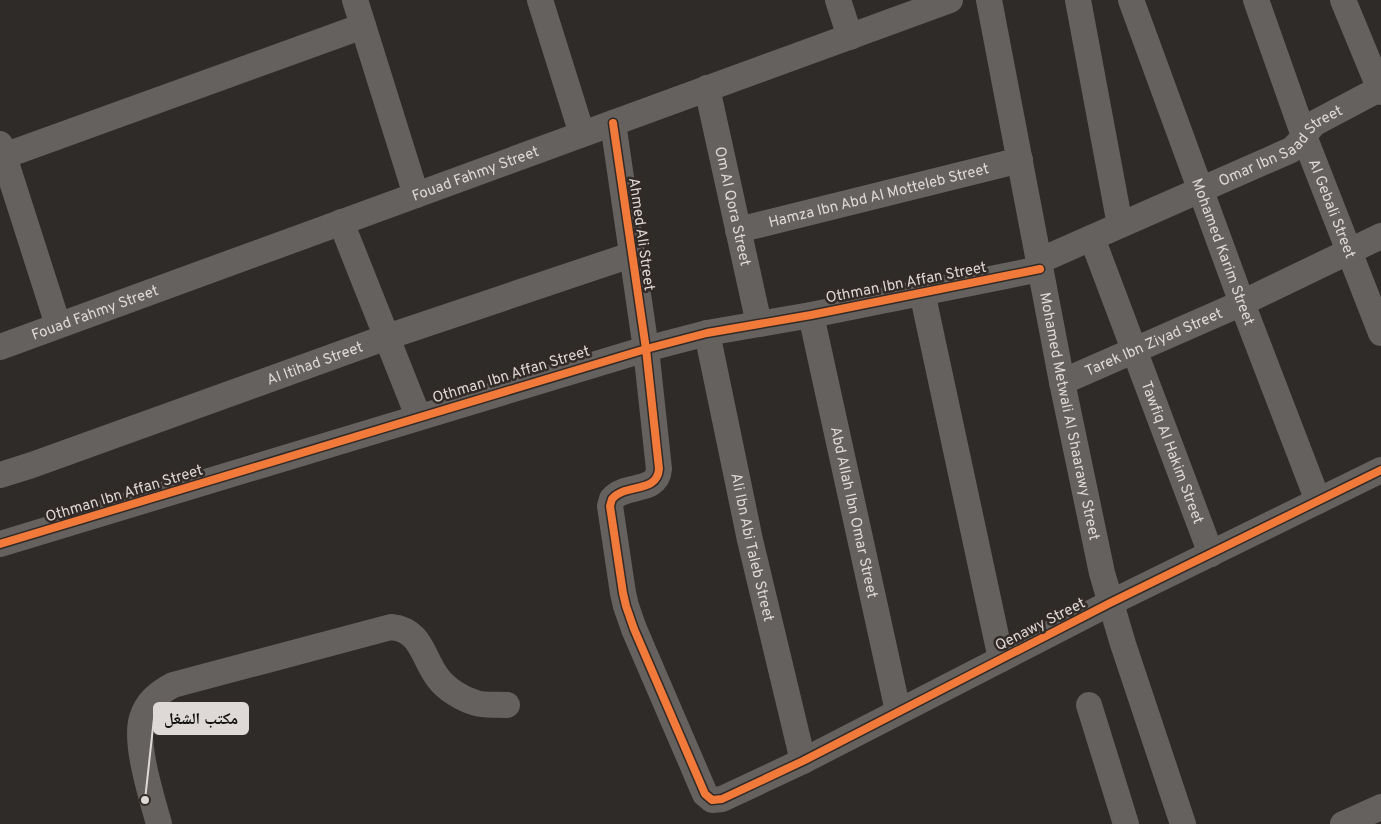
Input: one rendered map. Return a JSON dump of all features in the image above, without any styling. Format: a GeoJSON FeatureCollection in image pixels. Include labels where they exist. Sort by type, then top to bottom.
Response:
{"type":"FeatureCollection","features":[{"type":"Feature","properties":{"kind":"street"},"geometry":{"type":"LineString","coordinates":[[355,0],[416,195]]}},
{"type":"Feature","properties":{"kind":"street"},"geometry":{"type":"LineString","coordinates":[[540,0],[582,134]]}},
{"type":"Feature","properties":{"kind":"street"},"geometry":{"type":"LineString","coordinates":[[838,0],[850,37]]}},
{"type":"Feature","properties":{"kind":"street","name":"Fouad Fahmy Street"},"geometry":{"type":"LineString","coordinates":[[0,347],[950,0]]}},
{"type":"Feature","properties":{"kind":"street","name":"Mohamed Metwali Al Shaarawy Street"},"geometry":{"type":"LineString","coordinates":[[989,0],[1062,382],[1100,563],[1110,603],[1184,824]]}},
{"type":"Feature","properties":{"kind":"street"},"geometry":{"type":"LineString","coordinates":[[1078,0],[1120,225]]}},
{"type":"Feature","properties":{"kind":"street","name":"Mohamed Karim Street"},"geometry":{"type":"LineString","coordinates":[[1131,0],[1242,302],[1318,501]]}},
{"type":"Feature","properties":{"kind":"street","name":"Al Gebali Street"},"geometry":{"type":"LineString","coordinates":[[1256,0],[1304,136],[1381,333]]}},
{"type":"Feature","properties":{"kind":"street"},"geometry":{"type":"LineString","coordinates":[[1343,0],[1381,90]]}},
{"type":"Feature","properties":{"kind":"street"},"geometry":{"type":"LineString","coordinates":[[58,325],[2,150],[363,26]]}},
{"type":"Feature","properties":{"kind":"street","name":"Om Al Qora Street"},"geometry":{"type":"LineString","coordinates":[[707,88],[759,324]]}},
{"type":"Feature","properties":{"kind":"street","name":"Omar Ibn Saad Street"},"geometry":{"type":"LineString","coordinates":[[1039,265],[1120,225],[1291,150],[1299,144],[1315,123],[1381,90]]}},
{"type":"Feature","properties":{"kind":"street","name":"Ahmed Ali Street"},"geometry":{"type":"LineString","coordinates":[[613,123],[646,349],[659,474],[651,484],[621,492],[612,499],[610,506],[629,618],[705,794],[712,800]]}},
{"type":"Feature","properties":{"kind":"street","name":"Hamza Ibn Abd Al Motteleb Street"},"geometry":{"type":"LineString","coordinates":[[738,230],[1020,160]]}},
{"type":"Feature","properties":{"kind":"street"},"geometry":{"type":"LineString","coordinates":[[341,222],[418,416]]}},
{"type":"Feature","properties":{"kind":"street","name":"Tarek Ibn Ziyad Street"},"geometry":{"type":"LineString","coordinates":[[1062,382],[1242,302],[1381,236]]}},
{"type":"Feature","properties":{"kind":"street","name":"Tawfiq Al Hakim Street"},"geometry":{"type":"LineString","coordinates":[[1092,238],[1211,554]]}},
{"type":"Feature","properties":{"kind":"street","name":"Al Itihad Street"},"geometry":{"type":"LineString","coordinates":[[0,475],[387,337],[631,255]]}},
{"type":"Feature","properties":{"kind":"street","name":"Othman Ibn Affan Street"},"geometry":{"type":"LineString","coordinates":[[0,544],[418,416],[646,349],[707,333],[811,315],[1039,265]]}},
{"type":"Feature","properties":{"kind":"street","name":"Othman Ibn Affan Street"},"geometry":{"type":"LineString","coordinates":[[922,292],[1001,659]]}},
{"type":"Feature","properties":{"kind":"street","name":"Abd Allah Ibn Omar Street"},"geometry":{"type":"LineString","coordinates":[[811,315],[898,711]]}},
{"type":"Feature","properties":{"kind":"street","name":"Ali Ibn Abi Taleb Street"},"geometry":{"type":"LineString","coordinates":[[707,333],[750,540],[803,761]]}},
{"type":"Feature","properties":{"kind":"street","name":"Qenawy Street"},"geometry":{"type":"LineString","coordinates":[[712,800],[722,800],[803,761],[1110,603],[1381,470]]}},
{"type":"Feature","properties":{"kind":"street"},"geometry":{"type":"LineString","coordinates":[[159,824],[144,769],[140,729],[146,707],[154,698],[173,686],[391,627],[400,628],[415,637],[438,678],[464,699],[478,704],[507,705]]}},
{"type":"Feature","properties":{"kind":"street"},"geometry":{"type":"LineString","coordinates":[[1088,705],[1126,824]]}},
{"type":"Feature","properties":{"kind":"street"},"geometry":{"type":"LineString","coordinates":[[1343,824],[1381,807]]}},
{"type":"Feature","properties":{"kind":"cycle path"},"geometry":{"type":"LineString","coordinates":[[613,123],[646,349],[659,469],[657,477],[653,482],[618,494],[612,499],[610,506],[626,606],[634,629],[705,794],[712,800],[722,799],[803,761],[1110,603],[1381,470]]}},
{"type":"Feature","properties":{"kind":"cycle path"},"geometry":{"type":"LineString","coordinates":[[0,544],[646,349],[707,333],[811,315],[1040,269]]}},
{"type":"Feature","properties":{"kind":"place","name":"مكتب الشغل"},"geometry":{"type":"Point","coordinates":[145,800]}}]}
